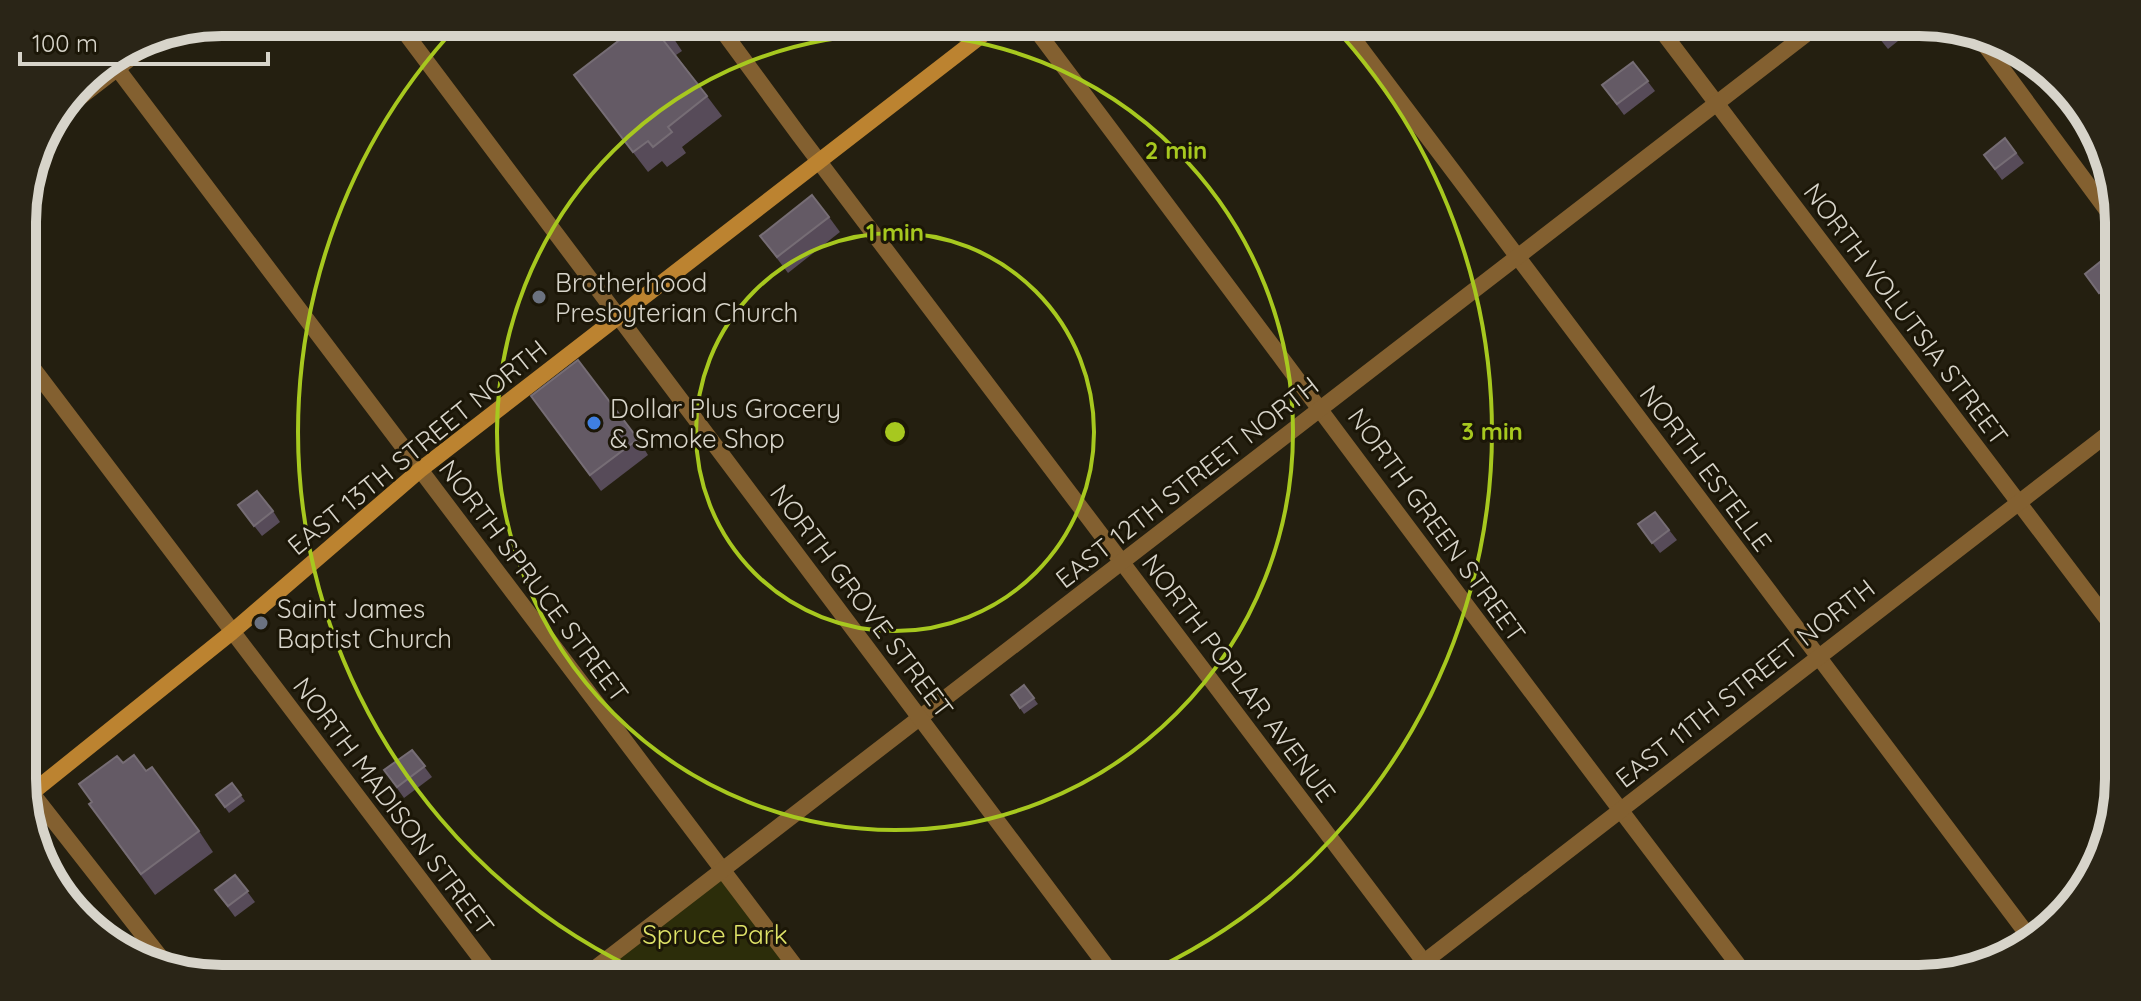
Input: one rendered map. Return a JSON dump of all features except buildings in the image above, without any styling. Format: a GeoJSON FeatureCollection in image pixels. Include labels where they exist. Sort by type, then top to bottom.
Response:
{"type":"FeatureCollection","features":[{"type":"Feature","properties":{"kind":"main road","name":"EAST 13TH STREET NORTH"},"geometry":{"type":"LineString","coordinates":[[36,784],[232,632],[420,470],[981,36]]}},
{"type":"Feature","properties":{"kind":"street","name":"NORTH GROVE STREET"},"geometry":{"type":"LineString","coordinates":[[408,36],[1105,965]]}},
{"type":"Feature","properties":{"kind":"street","name":"NORTH POPLAR AVENUE"},"geometry":{"type":"LineString","coordinates":[[726,36],[1426,965]]}},
{"type":"Feature","properties":{"kind":"street","name":"NORTH GREEN STREET"},"geometry":{"type":"LineString","coordinates":[[1041,36],[1738,965]]}},
{"type":"Feature","properties":{"kind":"street","name":"NORTH ESTELLE"},"geometry":{"type":"LineString","coordinates":[[1352,36],[2025,931]]}},
{"type":"Feature","properties":{"kind":"street","name":"NORTH VOLUTSIA STREET"},"geometry":{"type":"LineString","coordinates":[[1666,36],[2105,617]]}},
{"type":"Feature","properties":{"kind":"street","name":"EAST 12TH STREET NORTH"},"geometry":{"type":"LineString","coordinates":[[599,965],[1804,36]]}},
{"type":"Feature","properties":{"kind":"street"},"geometry":{"type":"LineString","coordinates":[[1988,49],[2104,206]]}},
{"type":"Feature","properties":{"kind":"street","name":"NORTH SPRUCE STREET"},"geometry":{"type":"LineString","coordinates":[[117,68],[795,965]]}},
{"type":"Feature","properties":{"kind":"street","name":"NORTH MADISON STREET"},"geometry":{"type":"LineString","coordinates":[[36,372],[485,965]]}},
{"type":"Feature","properties":{"kind":"street","name":"EAST 11TH STREET NORTH"},"geometry":{"type":"LineString","coordinates":[[1420,965],[2105,436]]}},
{"type":"Feature","properties":{"kind":"street"},"geometry":{"type":"LineString","coordinates":[[39,808],[157,953]]}},
{"type":"Feature","properties":{"kind":"green space","name":"Spruce Park"},"geometry":{"type":"Polygon","coordinates":[[[724,869],[795,965],[599,965],[724,869]]]}},
{"type":"Feature","properties":{"kind":"place","name":"Brotherhood Presbyterian Church"},"geometry":{"type":"Point","coordinates":[539,297]}},
{"type":"Feature","properties":{"kind":"place","name":"Dollar Plus Grocery & Smoke Shop"},"geometry":{"type":"Point","coordinates":[594,423]}},
{"type":"Feature","properties":{"kind":"place","name":"Saint James Baptist Church"},"geometry":{"type":"Point","coordinates":[261,623]}}]}
